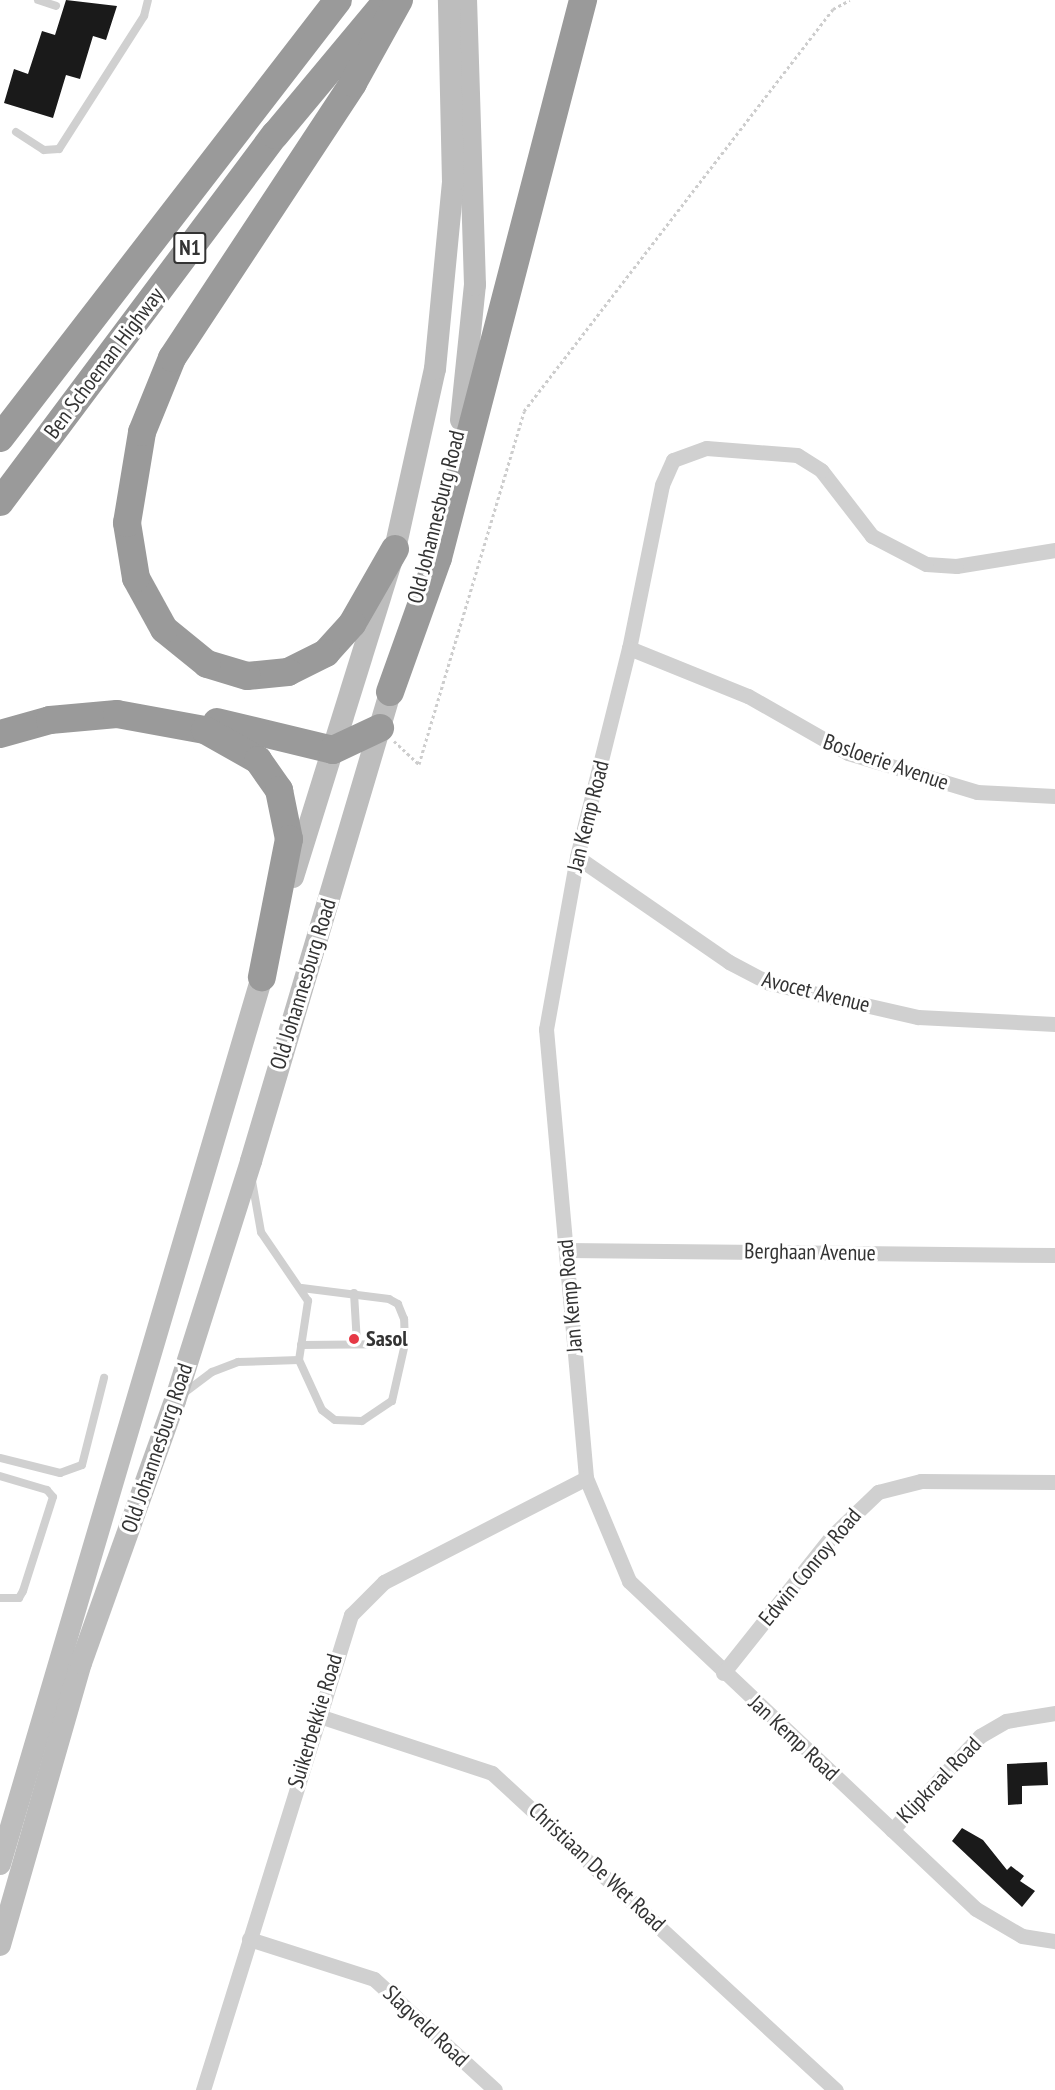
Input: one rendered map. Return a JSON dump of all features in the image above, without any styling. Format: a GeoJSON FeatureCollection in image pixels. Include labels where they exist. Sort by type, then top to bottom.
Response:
{"type":"FeatureCollection","features":[{"type":"Feature","properties":{"kind":"highway","name":"Ben Schoeman Highway"},"geometry":{"type":"LineString","coordinates":[[0,438],[338,0]]}},
{"type":"Feature","properties":{"kind":"highway","name":"Ben Schoeman Highway"},"geometry":{"type":"LineString","coordinates":[[0,502],[275,135],[387,0]]}},
{"type":"Feature","properties":{"kind":"highway"},"geometry":{"type":"LineString","coordinates":[[394,549],[352,624],[326,653],[288,672],[247,676],[207,664],[164,629],[136,579],[127,523],[142,432],[172,358],[353,83],[399,0]]}},
{"type":"Feature","properties":{"kind":"highway"},"geometry":{"type":"LineString","coordinates":[[390,692],[438,558],[583,0]]}},
{"type":"Feature","properties":{"kind":"highway"},"geometry":{"type":"LineString","coordinates":[[0,734],[50,720],[117,714],[171,713],[333,750],[380,728]]}},
{"type":"Feature","properties":{"kind":"highway"},"geometry":{"type":"LineString","coordinates":[[117,714],[229,739],[258,760],[279,790],[289,839],[262,976]]}},
{"type":"Feature","properties":{"kind":"main road","name":"Old Johannesburg Road"},"geometry":{"type":"LineString","coordinates":[[0,1864],[262,976],[394,549],[419,452],[445,303],[453,182],[449,0]]}},
{"type":"Feature","properties":{"kind":"main road","name":"Old Johannesburg Road"},"geometry":{"type":"LineString","coordinates":[[0,1945],[81,1663],[175,1401],[251,1161],[380,728],[467,391],[475,285],[466,0]]}},
{"type":"Feature","properties":{"kind":"street","name":"Jan Kemp Road"},"geometry":{"type":"LineString","coordinates":[[1055,550],[956,566],[926,564],[872,536],[821,470],[797,455],[706,448],[678,456],[664,475],[629,648],[577,857],[546,1029],[586,1478],[629,1581],[723,1673],[994,1924],[1022,1936],[1055,1941]]}},
{"type":"Feature","properties":{"kind":"street","name":"Bosloerie Avenue"},"geometry":{"type":"LineString","coordinates":[[629,648],[748,696],[848,753],[977,792],[1055,795]]}},
{"type":"Feature","properties":{"kind":"street","name":"Avocet Avenue"},"geometry":{"type":"LineString","coordinates":[[577,857],[729,963],[770,983],[918,1017],[1055,1024]]}},
{"type":"Feature","properties":{"kind":"street","name":"Berghaan Avenue"},"geometry":{"type":"LineString","coordinates":[[566,1250],[1055,1255]]}},
{"type":"Feature","properties":{"kind":"street","name":"Suikerbekkie Road"},"geometry":{"type":"LineString","coordinates":[[203,2090],[342,1635],[366,1596],[586,1478]]}},
{"type":"Feature","properties":{"kind":"street","name":"Edwin Conroy Road"},"geometry":{"type":"LineString","coordinates":[[723,1673],[832,1536],[878,1492],[921,1481],[1055,1482]]}},
{"type":"Feature","properties":{"kind":"street","name":"Klipkraal Road"},"geometry":{"type":"LineString","coordinates":[[892,1830],[980,1736],[1006,1721],[1055,1713]]}},
{"type":"Feature","properties":{"kind":"street","name":"Christiaan De Wet Road"},"geometry":{"type":"LineString","coordinates":[[316,1715],[492,1773],[836,2090]]}},
{"type":"Feature","properties":{"kind":"street","name":"Slagveld Road"},"geometry":{"type":"LineString","coordinates":[[249,1939],[374,1979],[495,2090]]}},
{"type":"Feature","properties":{"kind":"lane"},"geometry":{"type":"LineString","coordinates":[[38,0],[56,6]]}},
{"type":"Feature","properties":{"kind":"lane"},"geometry":{"type":"LineString","coordinates":[[15,132],[45,150],[59,149],[144,16],[148,0]]}},
{"type":"Feature","properties":{"kind":"lane"},"geometry":{"type":"LineString","coordinates":[[251,1161],[261,1232],[302,1288],[308,1311],[299,1360],[322,1410],[336,1420],[362,1421],[392,1401],[405,1344],[398,1304],[354,1293],[302,1288]]}},
{"type":"Feature","properties":{"kind":"lane"},"geometry":{"type":"LineString","coordinates":[[354,1293],[357,1344]]}},
{"type":"Feature","properties":{"kind":"lane"},"geometry":{"type":"LineString","coordinates":[[302,1344],[405,1344]]}},
{"type":"Feature","properties":{"kind":"lane"},"geometry":{"type":"LineString","coordinates":[[175,1401],[223,1367],[279,1358],[299,1360]]}},
{"type":"Feature","properties":{"kind":"lane"},"geometry":{"type":"LineString","coordinates":[[0,1458],[60,1473],[82,1465],[104,1378]]}},
{"type":"Feature","properties":{"kind":"lane"},"geometry":{"type":"LineString","coordinates":[[0,1476],[47,1490],[53,1497],[23,1591],[19,1598],[0,1598]]}},
{"type":"Feature","properties":{"kind":"path"},"geometry":{"type":"LineString","coordinates":[[380,728],[419,764],[524,411],[834,9],[850,0]]}},
{"type":"Feature","properties":{"kind":"building"},"geometry":{"type":"Polygon","coordinates":[[[66,0],[117,6],[106,40],[93,36],[80,79],[66,75],[53,118],[4,103],[14,69],[28,74],[42,31],[55,35],[66,0]]]}},
{"type":"Feature","properties":{"kind":"building"},"geometry":{"type":"Polygon","coordinates":[[[1047,1762],[1048,1785],[1022,1786],[1022,1804],[1008,1805],[1007,1764],[1047,1762]]]}},
{"type":"Feature","properties":{"kind":"building"},"geometry":{"type":"Polygon","coordinates":[[[962,1828],[983,1840],[1007,1870],[1011,1866],[1024,1876],[1020,1881],[1035,1891],[1022,1907],[952,1841],[962,1828]]]}},
{"type":"Feature","properties":{"kind":"place","name":"Sasol"},"geometry":{"type":"Point","coordinates":[354,1339]}}]}
